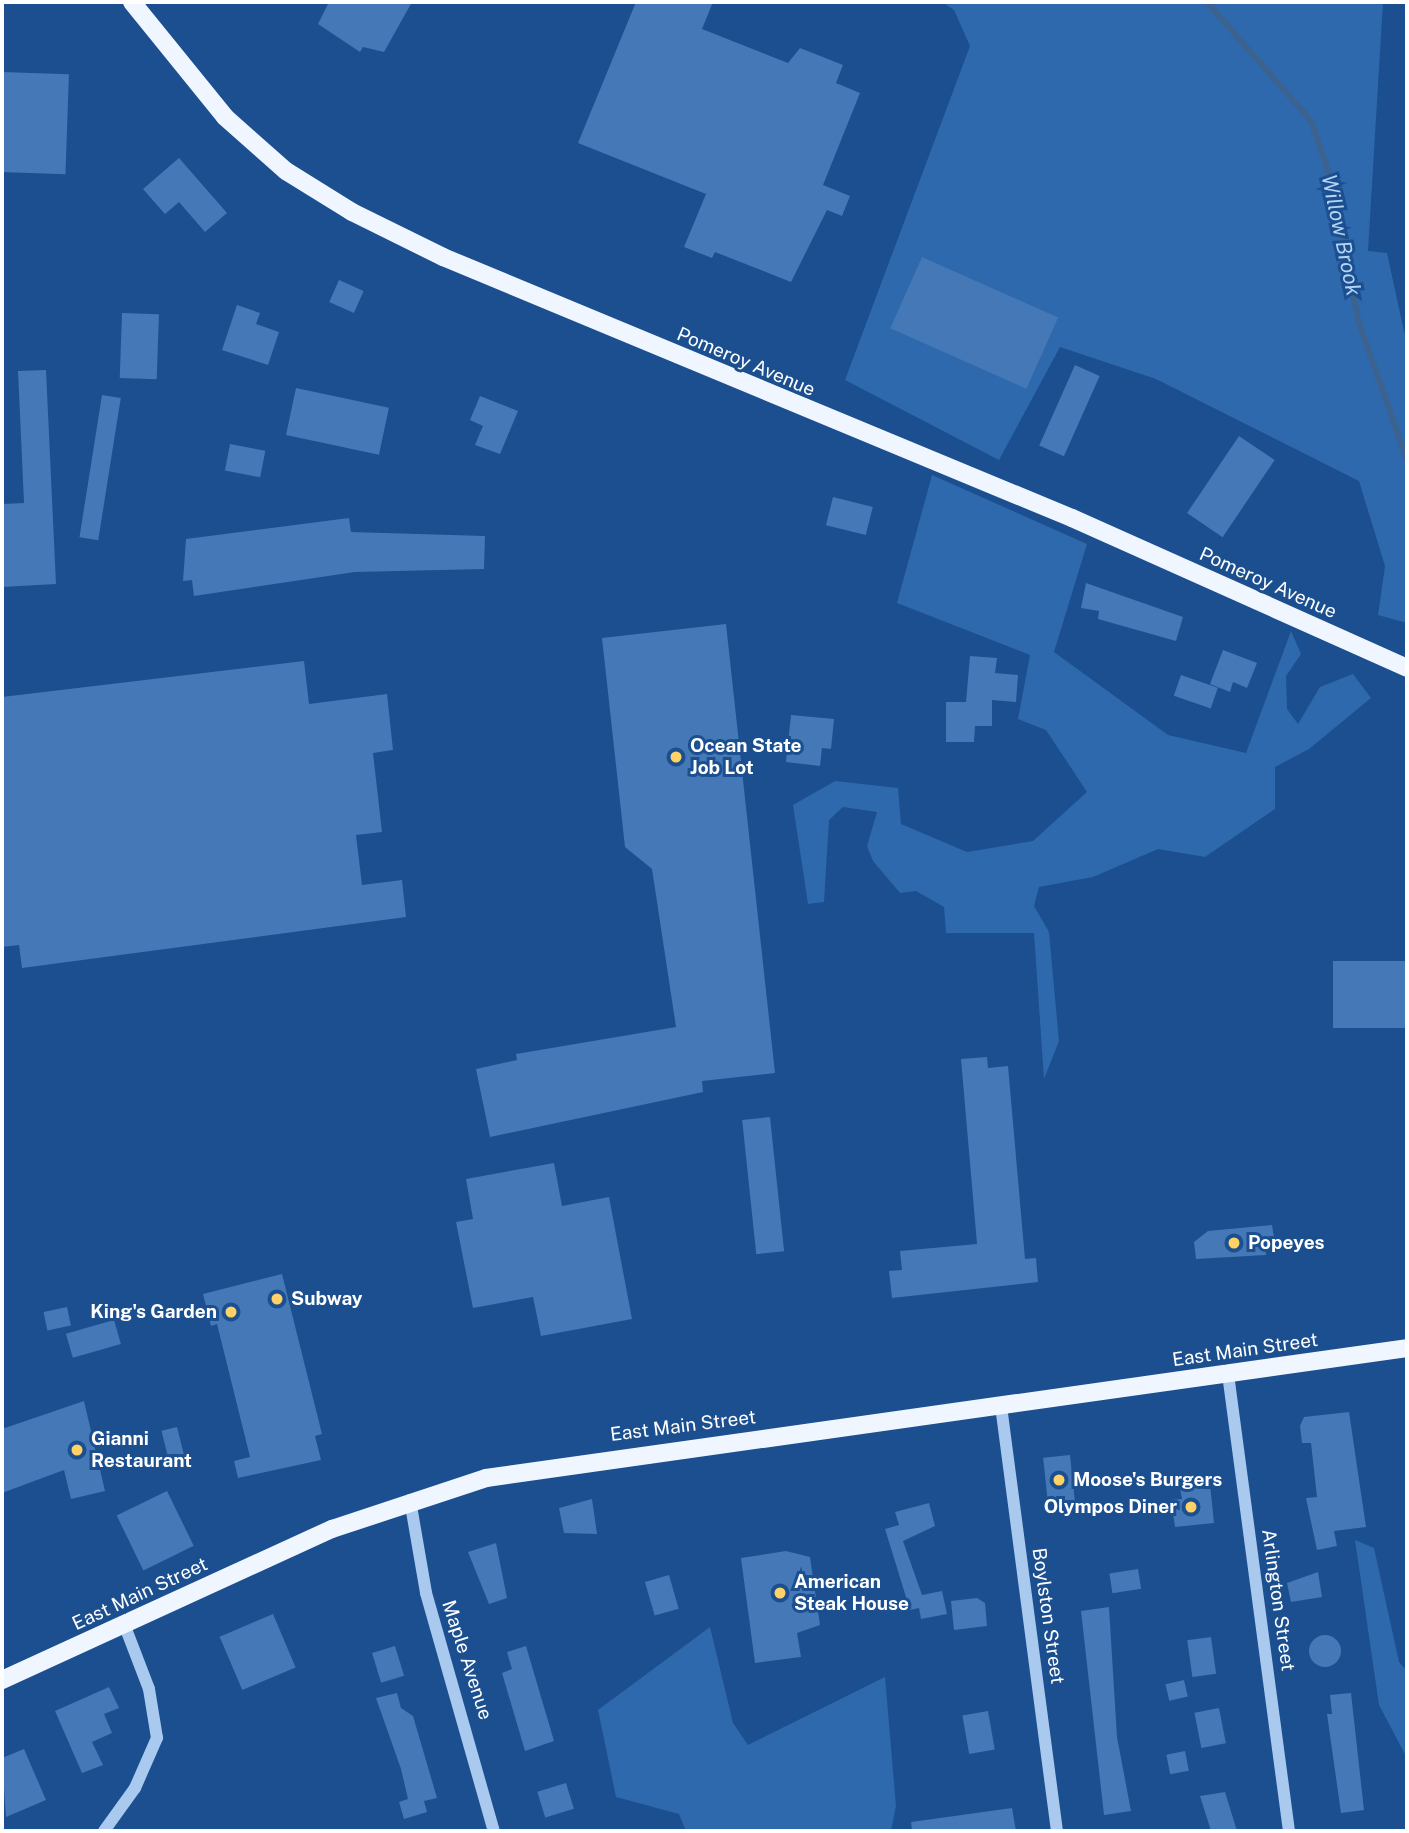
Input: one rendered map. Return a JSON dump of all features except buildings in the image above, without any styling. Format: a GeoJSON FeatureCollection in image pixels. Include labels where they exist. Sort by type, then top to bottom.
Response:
{"type":"FeatureCollection","features":[{"type":"Feature","properties":{"kind":"main road","name":"Pomeroy Avenue"},"geometry":{"type":"LineString","coordinates":[[131,2],[225,117],[286,172],[352,212],[443,257],[1072,518],[1407,668]]}},
{"type":"Feature","properties":{"kind":"main road","name":"East Main Street"},"geometry":{"type":"LineString","coordinates":[[2,1680],[410,1500],[584,1460],[1001,1406],[1407,1348]]}},
{"type":"Feature","properties":{"kind":"street","name":"Arlington Street"},"geometry":{"type":"LineString","coordinates":[[1228,1374],[1289,1831]]}},
{"type":"Feature","properties":{"kind":"street","name":"Boylston Street"},"geometry":{"type":"LineString","coordinates":[[1001,1406],[1057,1831]]}},
{"type":"Feature","properties":{"kind":"street","name":"Maple Avenue"},"geometry":{"type":"LineString","coordinates":[[410,1500],[426,1593],[494,1831]]}},
{"type":"Feature","properties":{"kind":"street"},"geometry":{"type":"LineString","coordinates":[[104,1831],[135,1788],[156,1738],[149,1689],[124,1624]]}},
{"type":"Feature","properties":{"kind":"shaded area"},"geometry":{"type":"Polygon","coordinates":[[[942,2],[1383,2],[1368,251],[1387,253],[1407,345],[1407,623],[1378,615],[1385,566],[1359,481],[1156,379],[1060,347],[999,460],[845,380],[970,46],[954,10],[942,2]]]}},
{"type":"Feature","properties":{"kind":"shaded area"},"geometry":{"type":"Polygon","coordinates":[[[932,475],[1087,544],[1054,652],[1168,735],[1246,753],[1291,631],[1301,654],[1286,676],[1287,709],[1298,724],[1320,687],[1353,674],[1371,698],[1309,749],[1275,767],[1275,809],[1205,857],[1158,849],[1093,877],[1039,887],[1034,906],[1049,932],[1059,1041],[1044,1079],[1034,933],[946,933],[944,907],[916,891],[900,893],[873,861],[867,846],[877,812],[843,807],[829,820],[824,902],[808,904],[793,805],[835,781],[898,788],[901,824],[967,852],[1033,841],[1087,792],[1046,730],[1018,719],[1030,655],[897,603],[932,475]]]}},
{"type":"Feature","properties":{"kind":"shaded area"},"geometry":{"type":"Polygon","coordinates":[[[1355,1540],[1374,1548],[1399,1662],[1407,1671],[1407,1758],[1379,1705],[1355,1540]]]}},
{"type":"Feature","properties":{"kind":"shaded area"},"geometry":{"type":"Polygon","coordinates":[[[710,1627],[733,1723],[748,1745],[885,1677],[896,1806],[891,1831],[686,1831],[679,1814],[616,1797],[598,1710],[710,1627]]]}},
{"type":"Feature","properties":{"kind":"waterway","name":"Willow Brook"},"geometry":{"type":"LineString","coordinates":[[1207,2],[1311,121],[1334,188],[1358,320],[1407,460]]}},
{"type":"Feature","properties":{"kind":"place","name":"Ocean State Job Lot"},"geometry":{"type":"Point","coordinates":[676,757]}},
{"type":"Feature","properties":{"kind":"place","name":"Popeyes"},"geometry":{"type":"Point","coordinates":[1234,1243]}},
{"type":"Feature","properties":{"kind":"place","name":"Subway"},"geometry":{"type":"Point","coordinates":[277,1299]}},
{"type":"Feature","properties":{"kind":"place","name":"King's Garden"},"geometry":{"type":"Point","coordinates":[231,1312]}},
{"type":"Feature","properties":{"kind":"place","name":"Gianni Restaurant"},"geometry":{"type":"Point","coordinates":[77,1450]}},
{"type":"Feature","properties":{"kind":"place","name":"Moose's Burgers"},"geometry":{"type":"Point","coordinates":[1059,1480]}},
{"type":"Feature","properties":{"kind":"place","name":"Olympos Diner"},"geometry":{"type":"Point","coordinates":[1191,1507]}},
{"type":"Feature","properties":{"kind":"place","name":"American Steak House"},"geometry":{"type":"Point","coordinates":[780,1593]}}]}
